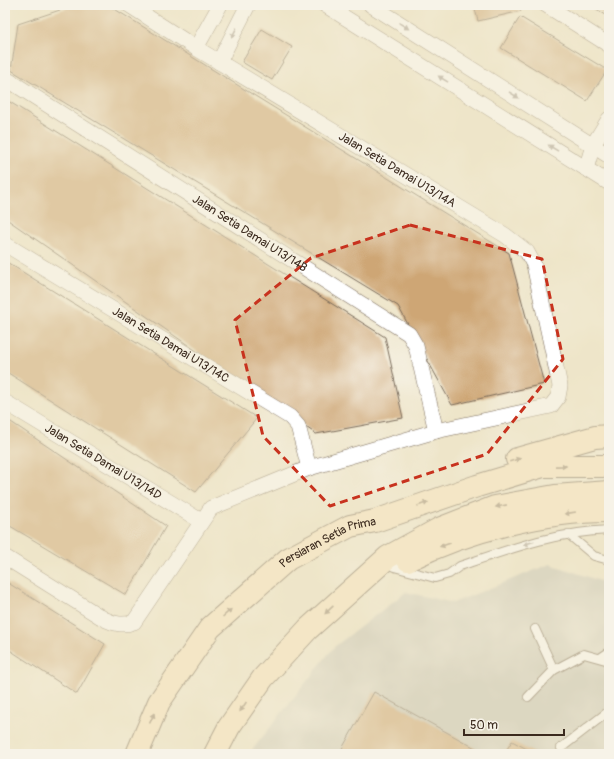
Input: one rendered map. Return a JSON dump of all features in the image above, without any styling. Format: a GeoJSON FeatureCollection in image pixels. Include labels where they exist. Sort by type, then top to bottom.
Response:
{"type":"FeatureCollection","features":[{"type":"Feature","properties":{"kind":"street","name":"Jalan Setia Damai U13/14A"},"geometry":{"type":"LineString","coordinates":[[129,5],[196,48],[505,235],[527,252],[534,266],[560,386],[558,397],[551,406],[436,431]]}},
{"type":"Feature","properties":{"kind":"street"},"geometry":{"type":"LineString","coordinates":[[196,48],[220,5]]}},
{"type":"Feature","properties":{"kind":"street"},"geometry":{"type":"LineString","coordinates":[[219,62],[248,5]]}},
{"type":"Feature","properties":{"kind":"street"},"geometry":{"type":"LineString","coordinates":[[325,5],[609,183]]}},
{"type":"Feature","properties":{"kind":"street"},"geometry":{"type":"LineString","coordinates":[[546,5],[609,45]]}},
{"type":"Feature","properties":{"kind":"street"},"geometry":{"type":"LineString","coordinates":[[359,26],[358,19],[364,9],[372,6],[609,156]]}},
{"type":"Feature","properties":{"kind":"street","name":"Jalan Setia Damai U13/14B"},"geometry":{"type":"LineString","coordinates":[[5,78],[409,334],[416,346],[436,431]]}},
{"type":"Feature","properties":{"kind":"street"},"geometry":{"type":"LineString","coordinates":[[586,169],[593,145],[609,119]]}},
{"type":"Feature","properties":{"kind":"street","name":"Jalan Setia Damai U13/14C"},"geometry":{"type":"LineString","coordinates":[[5,244],[290,417],[298,426],[309,468]]}},
{"type":"Feature","properties":{"kind":"street","name":"Jalan Setia Damai U13/14D"},"geometry":{"type":"LineString","coordinates":[[5,402],[201,521]]}},
{"type":"Feature","properties":{"kind":"street"},"geometry":{"type":"LineString","coordinates":[[5,557],[104,619],[114,624],[125,625],[134,622],[211,508],[309,468],[436,431]]}},
{"type":"Feature","properties":{"kind":"street"},"geometry":{"type":"LineString","coordinates":[[350,526],[404,495],[481,470],[595,437],[609,436]]}},
{"type":"Feature","properties":{"kind":"street","name":"Persiaran Setia Prima"},"geometry":{"type":"LineString","coordinates":[[137,754],[160,702],[210,628],[288,558],[350,526],[375,521],[477,486],[543,466],[609,466]]}},
{"type":"Feature","properties":{"kind":"street"},"geometry":{"type":"LineString","coordinates":[[215,754],[229,727],[263,678],[308,629],[388,557],[439,529],[495,507],[555,496],[609,492]]}},
{"type":"Feature","properties":{"kind":"street"},"geometry":{"type":"LineString","coordinates":[[358,584],[424,552],[526,520],[580,511],[609,511]]}},
{"type":"Feature","properties":{"kind":"lane"},"geometry":{"type":"LineString","coordinates":[[394,567],[434,578],[492,555],[543,538],[609,530]]}},
{"type":"Feature","properties":{"kind":"lane"},"geometry":{"type":"LineString","coordinates":[[568,534],[594,556],[609,560]]}},
{"type":"Feature","properties":{"kind":"lane"},"geometry":{"type":"LineString","coordinates":[[535,629],[554,670]]}},
{"type":"Feature","properties":{"kind":"lane"},"geometry":{"type":"LineString","coordinates":[[600,658],[609,652]]}},
{"type":"Feature","properties":{"kind":"lane"},"geometry":{"type":"LineString","coordinates":[[528,697],[554,670],[584,654],[609,661]]}},
{"type":"Feature","properties":{"kind":"lane"},"geometry":{"type":"LineString","coordinates":[[561,748],[609,711]]}},
{"type":"Feature","properties":{"kind":"highlighted area"},"geometry":{"type":"Polygon","coordinates":[[[410,225],[542,259],[563,359],[487,454],[330,506],[263,436],[235,320],[311,258],[410,225]]]}},
{"type":"Feature","properties":{"kind":"shaded area"},"geometry":{"type":"Polygon","coordinates":[[[550,564],[609,584],[609,754],[249,754],[334,647],[406,592],[453,603],[550,564]]]}},
{"type":"Feature","properties":{"kind":"building"},"geometry":{"type":"Polygon","coordinates":[[[75,5],[108,5],[509,253],[544,384],[452,405],[398,306],[11,70],[18,24],[75,5]]]}},
{"type":"Feature","properties":{"kind":"building"},"geometry":{"type":"Polygon","coordinates":[[[474,5],[519,5],[521,11],[478,21],[474,5]]]}},
{"type":"Feature","properties":{"kind":"building"},"geometry":{"type":"Polygon","coordinates":[[[590,5],[609,5],[609,17],[590,5]]]}},
{"type":"Feature","properties":{"kind":"building"},"geometry":{"type":"Polygon","coordinates":[[[520,17],[607,70],[587,101],[501,48],[520,17]]]}},
{"type":"Feature","properties":{"kind":"building"},"geometry":{"type":"Polygon","coordinates":[[[262,29],[292,47],[272,80],[242,62],[262,29]]]}},
{"type":"Feature","properties":{"kind":"building"},"geometry":{"type":"Polygon","coordinates":[[[5,99],[385,337],[403,418],[316,434],[5,218],[5,99]]]}},
{"type":"Feature","properties":{"kind":"building"},"geometry":{"type":"Polygon","coordinates":[[[5,261],[257,418],[196,492],[5,371],[5,261]]]}},
{"type":"Feature","properties":{"kind":"building"},"geometry":{"type":"Polygon","coordinates":[[[5,418],[166,526],[126,595],[5,523],[5,418]]]}},
{"type":"Feature","properties":{"kind":"building"},"geometry":{"type":"Polygon","coordinates":[[[5,581],[105,644],[77,694],[5,647],[5,581]]]}},
{"type":"Feature","properties":{"kind":"building"},"geometry":{"type":"Polygon","coordinates":[[[374,692],[486,754],[339,754],[374,692]]]}},
{"type":"Feature","properties":{"kind":"building"},"geometry":{"type":"Polygon","coordinates":[[[512,741],[536,754],[504,754],[512,741]]]}}]}
